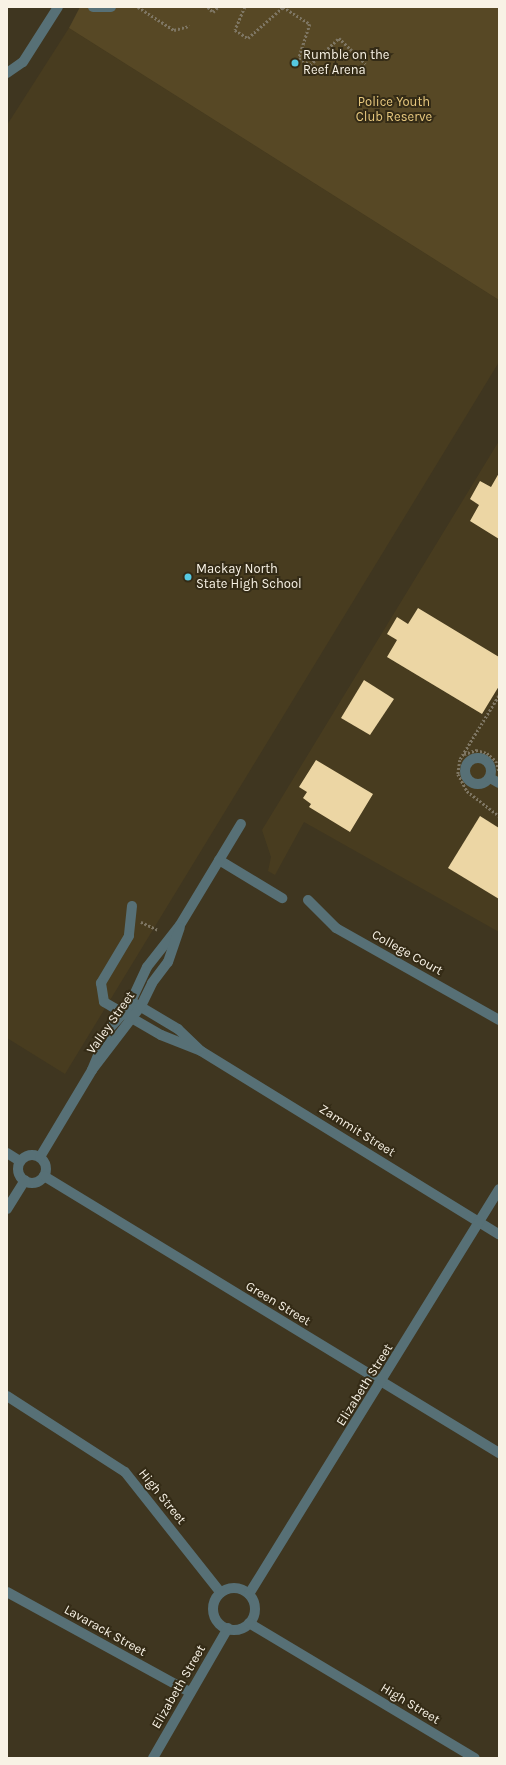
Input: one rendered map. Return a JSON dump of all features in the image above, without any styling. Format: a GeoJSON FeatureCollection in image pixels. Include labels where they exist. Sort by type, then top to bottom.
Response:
{"type":"FeatureCollection","features":[{"type":"Feature","properties":{"kind":"street"},"geometry":{"type":"LineString","coordinates":[[7,73],[23,62],[58,7]]}},
{"type":"Feature","properties":{"kind":"street"},"geometry":{"type":"LineString","coordinates":[[93,7],[111,7]]}},
{"type":"Feature","properties":{"kind":"street","name":"Valley Street"},"geometry":{"type":"LineString","coordinates":[[136,1004],[147,967],[180,925],[241,824]]}},
{"type":"Feature","properties":{"kind":"street"},"geometry":{"type":"LineString","coordinates":[[220,860],[282,898]]}},
{"type":"Feature","properties":{"kind":"street","name":"College Court"},"geometry":{"type":"LineString","coordinates":[[308,900],[336,928],[499,1020]]}},
{"type":"Feature","properties":{"kind":"street","name":"Zammit Street"},"geometry":{"type":"LineString","coordinates":[[132,906],[127,939],[100,987],[103,1001],[161,1035],[201,1050]]}},
{"type":"Feature","properties":{"kind":"street","name":"Valley Street"},"geometry":{"type":"LineString","coordinates":[[40,1157],[92,1070],[109,1028],[128,1016],[168,962],[180,925]]}},
{"type":"Feature","properties":{"kind":"street","name":"Zammit Street"},"geometry":{"type":"LineString","coordinates":[[136,1004],[178,1029],[201,1050],[499,1234]]}},
{"type":"Feature","properties":{"kind":"street"},"geometry":{"type":"LineString","coordinates":[[7,1153],[20,1161]]}},
{"type":"Feature","properties":{"kind":"street"},"geometry":{"type":"LineString","coordinates":[[31,1155],[40,1157],[46,1168],[44,1176],[33,1183],[25,1180],[19,1174],[20,1161],[31,1155]]}},
{"type":"Feature","properties":{"kind":"street","name":"Green Street"},"geometry":{"type":"LineString","coordinates":[[44,1176],[499,1453]]}},
{"type":"Feature","properties":{"kind":"street"},"geometry":{"type":"LineString","coordinates":[[7,1209],[25,1180]]}},
{"type":"Feature","properties":{"kind":"street","name":"Elizabeth Street"},"geometry":{"type":"LineString","coordinates":[[249,1594],[382,1382],[499,1189]]}},
{"type":"Feature","properties":{"kind":"street","name":"High Street"},"geometry":{"type":"LineString","coordinates":[[7,1396],[124,1472],[221,1593]]}},
{"type":"Feature","properties":{"kind":"street"},"geometry":{"type":"LineString","coordinates":[[233,1588],[249,1594],[255,1610],[249,1623],[242,1628],[228,1628],[215,1616],[215,1601],[221,1593],[233,1588]]}},
{"type":"Feature","properties":{"kind":"street","name":"Lavarack Street"},"geometry":{"type":"LineString","coordinates":[[7,1592],[190,1692]]}},
{"type":"Feature","properties":{"kind":"street","name":"High Street"},"geometry":{"type":"LineString","coordinates":[[249,1623],[475,1758]]}},
{"type":"Feature","properties":{"kind":"street","name":"Elizabeth Street"},"geometry":{"type":"LineString","coordinates":[[153,1758],[228,1628]]}},
{"type":"Feature","properties":{"kind":"path"},"geometry":{"type":"LineString","coordinates":[[138,7],[174,30],[189,26]]}},
{"type":"Feature","properties":{"kind":"path"},"geometry":{"type":"LineString","coordinates":[[208,7],[213,12],[218,7]]}},
{"type":"Feature","properties":{"kind":"path"},"geometry":{"type":"LineString","coordinates":[[245,7],[235,30],[248,38],[283,7],[310,24],[299,58],[310,65],[339,38],[366,64]]}},
{"type":"Feature","properties":{"kind":"path"},"geometry":{"type":"LineString","coordinates":[[499,696],[464,754],[458,774],[463,785],[499,816]]}},
{"type":"Feature","properties":{"kind":"path"},"geometry":{"type":"LineString","coordinates":[[464,754],[476,750],[487,753],[496,761],[499,772]]}},
{"type":"Feature","properties":{"kind":"path"},"geometry":{"type":"LineString","coordinates":[[131,920],[158,930]]}},
{"type":"Feature","properties":{"kind":"shaded area","name":"Mackay North State High School"},"geometry":{"type":"Polygon","coordinates":[[[69,28],[499,300],[499,362],[65,1074],[7,1038],[7,125],[69,28]]]}},
{"type":"Feature","properties":{"kind":"shaded area"},"geometry":{"type":"Polygon","coordinates":[[[499,441],[499,932],[304,822],[275,875],[268,871],[271,857],[262,830],[499,441]]]}},
{"type":"Feature","properties":{"kind":"green space","name":"Police Youth Club Reserve"},"geometry":{"type":"Polygon","coordinates":[[[80,7],[499,7],[499,300],[69,28],[80,7]]]}},
{"type":"Feature","properties":{"kind":"building"},"geometry":{"type":"Polygon","coordinates":[[[499,473],[499,539],[470,521],[479,505],[470,499],[480,481],[491,487],[499,473]]]}},
{"type":"Feature","properties":{"kind":"building"},"geometry":{"type":"Polygon","coordinates":[[[418,608],[499,657],[499,686],[482,714],[387,657],[397,640],[387,634],[397,617],[408,624],[418,608]]]}},
{"type":"Feature","properties":{"kind":"building"},"geometry":{"type":"Polygon","coordinates":[[[364,680],[394,699],[370,735],[341,718],[364,680]]]}},
{"type":"Feature","properties":{"kind":"building"},"geometry":{"type":"Polygon","coordinates":[[[316,760],[373,794],[350,832],[309,807],[311,804],[303,798],[307,792],[299,787],[316,760]]]}},
{"type":"Feature","properties":{"kind":"building"},"geometry":{"type":"Polygon","coordinates":[[[480,816],[499,828],[499,899],[448,868],[480,816]]]}},
{"type":"Feature","properties":{"kind":"place","name":"Rumble on the Reef Arena"},"geometry":{"type":"Point","coordinates":[295,63]}},
{"type":"Feature","properties":{"kind":"place","name":"Mackay North State High School"},"geometry":{"type":"Point","coordinates":[188,577]}}]}
